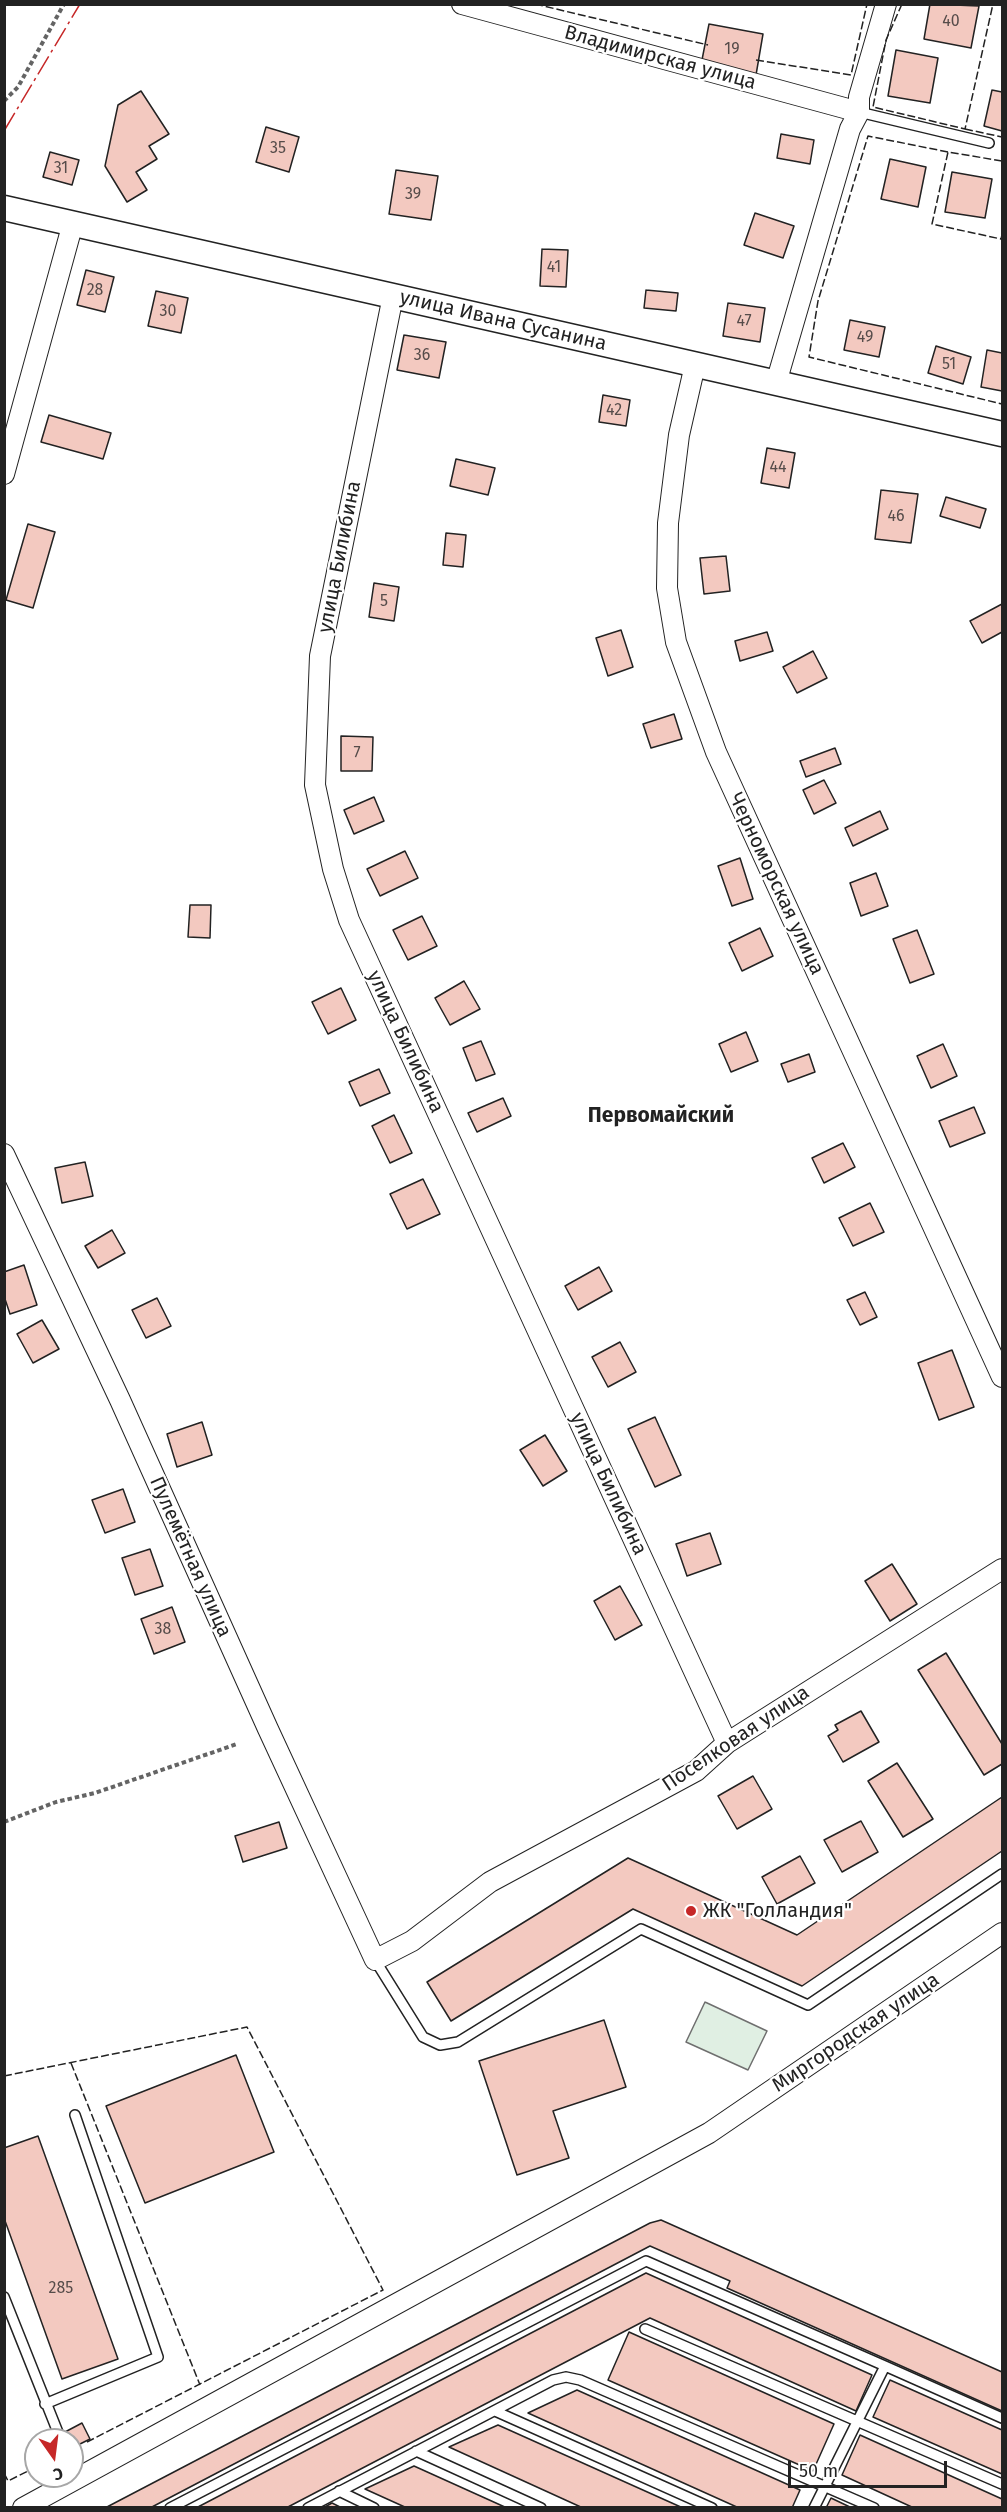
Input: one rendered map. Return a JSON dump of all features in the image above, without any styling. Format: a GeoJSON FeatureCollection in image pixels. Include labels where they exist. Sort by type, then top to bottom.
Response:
{"type":"FeatureCollection","features":[{"type":"Feature","properties":{"kind":"street","name":"Владимирская улица"},"geometry":{"type":"LineString","coordinates":[[462,4],[859,112]]}},
{"type":"Feature","properties":{"kind":"street"},"geometry":{"type":"LineString","coordinates":[[776,383],[850,129],[859,112],[860,97],[886,4]]}},
{"type":"Feature","properties":{"kind":"street","name":"улица Ивана Сусанина"},"geometry":{"type":"LineString","coordinates":[[4,208],[1002,434]]}},
{"type":"Feature","properties":{"kind":"street"},"geometry":{"type":"LineString","coordinates":[[4,474],[73,223]]}},
{"type":"Feature","properties":{"kind":"street","name":"улица Билибина"},"geometry":{"type":"LineString","coordinates":[[393,296],[320,656],[315,785],[333,869],[349,920],[727,1743]]}},
{"type":"Feature","properties":{"kind":"street","name":"Черноморская улица"},"geometry":{"type":"LineString","coordinates":[[695,365],[679,435],[668,523],[667,588],[676,642],[716,752],[1002,1377]]}},
{"type":"Feature","properties":{"kind":"street","name":"Пулемётная улица"},"geometry":{"type":"LineString","coordinates":[[4,1154],[120,1400],[375,1960]]}},
{"type":"Feature","properties":{"kind":"street","name":"Поселковая улица"},"geometry":{"type":"LineString","coordinates":[[375,1960],[412,1941],[490,1882],[696,1771],[727,1743],[1002,1569]]}},
{"type":"Feature","properties":{"kind":"street","name":"Миргородская улица"},"geometry":{"type":"LineString","coordinates":[[84,2467],[709,2133],[1002,1933]]}},
{"type":"Feature","properties":{"kind":"street","name":"Миргородская улица"},"geometry":{"type":"LineString","coordinates":[[23,2508],[52,2488]]}},
{"type":"Feature","properties":{"kind":"lane"},"geometry":{"type":"LineString","coordinates":[[859,112],[989,143]]}},
{"type":"Feature","properties":{"kind":"lane"},"geometry":{"type":"LineString","coordinates":[[375,1960],[423,2037],[440,2045],[458,2042],[641,1929],[808,2005],[1002,1874]]}},
{"type":"Feature","properties":{"kind":"lane"},"geometry":{"type":"LineString","coordinates":[[45,2404],[158,2357],[75,2115]]}},
{"type":"Feature","properties":{"kind":"lane"},"geometry":{"type":"LineString","coordinates":[[170,2508],[646,2261],[1002,2418]]}},
{"type":"Feature","properties":{"kind":"lane"},"geometry":{"type":"LineString","coordinates":[[4,2297],[56,2428]]}},
{"type":"Feature","properties":{"kind":"lane"},"geometry":{"type":"LineString","coordinates":[[645,2329],[1002,2484]]}},
{"type":"Feature","properties":{"kind":"lane"},"geometry":{"type":"LineString","coordinates":[[814,2508],[885,2366]]}},
{"type":"Feature","properties":{"kind":"lane"},"geometry":{"type":"LineString","coordinates":[[308,2508],[553,2380],[566,2377],[580,2379],[874,2508]]}},
{"type":"Feature","properties":{"kind":"lane"},"geometry":{"type":"LineString","coordinates":[[495,2410],[712,2508]]}},
{"type":"Feature","properties":{"kind":"lane"},"geometry":{"type":"LineString","coordinates":[[416,2451],[541,2508]]}},
{"type":"Feature","properties":{"kind":"lane"},"geometry":{"type":"LineString","coordinates":[[339,2492],[374,2508]]}},
{"type":"Feature","properties":{"kind":"path"},"geometry":{"type":"LineString","coordinates":[[4,101],[18,87],[64,4]]}},
{"type":"Feature","properties":{"kind":"path"},"geometry":{"type":"LineString","coordinates":[[4,1822],[56,1802],[95,1793],[237,1744]]}},
{"type":"Feature","properties":{"kind":"green space"},"geometry":{"type":"Polygon","coordinates":[[[705,2002],[767,2031],[748,2070],[686,2042],[705,2002]]]}},
{"type":"Feature","properties":{"kind":"building"},"geometry":{"type":"Polygon","coordinates":[[[930,4],[979,6],[971,48],[924,39],[930,4]]]}},
{"type":"Feature","properties":{"kind":"building"},"geometry":{"type":"Polygon","coordinates":[[[709,24],[763,34],[756,75],[701,65],[709,24]]]}},
{"type":"Feature","properties":{"kind":"building"},"geometry":{"type":"Polygon","coordinates":[[[896,50],[938,58],[930,103],[888,96],[896,50]]]}},
{"type":"Feature","properties":{"kind":"building"},"geometry":{"type":"Polygon","coordinates":[[[992,90],[1002,92],[1002,131],[984,126],[992,90]]]}},
{"type":"Feature","properties":{"kind":"building"},"geometry":{"type":"Polygon","coordinates":[[[141,91],[169,134],[149,146],[157,159],[136,172],[147,190],[127,202],[105,166],[118,105],[141,91]]]}},
{"type":"Feature","properties":{"kind":"building"},"geometry":{"type":"Polygon","coordinates":[[[266,127],[299,137],[289,172],[256,162],[266,127]]]}},
{"type":"Feature","properties":{"kind":"building"},"geometry":{"type":"Polygon","coordinates":[[[781,134],[814,140],[810,164],[777,158],[781,134]]]}},
{"type":"Feature","properties":{"kind":"building"},"geometry":{"type":"Polygon","coordinates":[[[50,152],[79,160],[72,185],[43,177],[50,152]]]}},
{"type":"Feature","properties":{"kind":"building"},"geometry":{"type":"Polygon","coordinates":[[[890,159],[926,167],[918,207],[881,199],[890,159]]]}},
{"type":"Feature","properties":{"kind":"building"},"geometry":{"type":"Polygon","coordinates":[[[396,170],[438,176],[431,220],[389,214],[396,170]]]}},
{"type":"Feature","properties":{"kind":"building"},"geometry":{"type":"Polygon","coordinates":[[[952,172],[992,179],[985,218],[945,212],[952,172]]]}},
{"type":"Feature","properties":{"kind":"building"},"geometry":{"type":"Polygon","coordinates":[[[755,213],[794,226],[783,258],[744,245],[755,213]]]}},
{"type":"Feature","properties":{"kind":"building"},"geometry":{"type":"Polygon","coordinates":[[[542,249],[568,250],[566,287],[540,286],[542,249]]]}},
{"type":"Feature","properties":{"kind":"building"},"geometry":{"type":"Polygon","coordinates":[[[86,270],[114,277],[105,312],[77,305],[86,270]]]}},
{"type":"Feature","properties":{"kind":"building"},"geometry":{"type":"Polygon","coordinates":[[[646,290],[678,293],[676,311],[644,308],[646,290]]]}},
{"type":"Feature","properties":{"kind":"building"},"geometry":{"type":"Polygon","coordinates":[[[156,291],[188,298],[181,333],[148,326],[156,291]]]}},
{"type":"Feature","properties":{"kind":"building"},"geometry":{"type":"Polygon","coordinates":[[[728,303],[765,308],[760,342],[723,336],[728,303]]]}},
{"type":"Feature","properties":{"kind":"building"},"geometry":{"type":"Polygon","coordinates":[[[850,320],[885,327],[879,357],[844,350],[850,320]]]}},
{"type":"Feature","properties":{"kind":"building"},"geometry":{"type":"Polygon","coordinates":[[[404,335],[446,342],[439,378],[397,370],[404,335]]]}},
{"type":"Feature","properties":{"kind":"building"},"geometry":{"type":"Polygon","coordinates":[[[936,346],[971,357],[963,384],[928,373],[936,346]]]}},
{"type":"Feature","properties":{"kind":"building"},"geometry":{"type":"Polygon","coordinates":[[[987,350],[1002,353],[1002,391],[981,387],[987,350]]]}},
{"type":"Feature","properties":{"kind":"building"},"geometry":{"type":"Polygon","coordinates":[[[603,395],[630,400],[626,426],[599,422],[603,395]]]}},
{"type":"Feature","properties":{"kind":"building"},"geometry":{"type":"Polygon","coordinates":[[[49,415],[111,433],[103,459],[41,442],[49,415]]]}},
{"type":"Feature","properties":{"kind":"building"},"geometry":{"type":"Polygon","coordinates":[[[767,448],[795,453],[789,488],[761,483],[767,448]]]}},
{"type":"Feature","properties":{"kind":"building"},"geometry":{"type":"Polygon","coordinates":[[[456,459],[495,468],[488,495],[450,486],[456,459]]]}},
{"type":"Feature","properties":{"kind":"building"},"geometry":{"type":"Polygon","coordinates":[[[881,490],[918,494],[911,543],[875,539],[881,490]]]}},
{"type":"Feature","properties":{"kind":"building"},"geometry":{"type":"Polygon","coordinates":[[[946,497],[986,509],[980,528],[940,516],[946,497]]]}},
{"type":"Feature","properties":{"kind":"building"},"geometry":{"type":"Polygon","coordinates":[[[28,524],[55,532],[33,608],[6,600],[28,524]]]}},
{"type":"Feature","properties":{"kind":"building"},"geometry":{"type":"Polygon","coordinates":[[[446,533],[466,535],[463,567],[443,565],[446,533]]]}},
{"type":"Feature","properties":{"kind":"building"},"geometry":{"type":"Polygon","coordinates":[[[726,556],[730,591],[704,594],[700,558],[726,556]]]}},
{"type":"Feature","properties":{"kind":"building"},"geometry":{"type":"Polygon","coordinates":[[[374,583],[399,587],[394,621],[369,617],[374,583]]]}},
{"type":"Feature","properties":{"kind":"building"},"geometry":{"type":"Polygon","coordinates":[[[1002,604],[1002,632],[982,643],[970,621],[1002,604]]]}},
{"type":"Feature","properties":{"kind":"building"},"geometry":{"type":"Polygon","coordinates":[[[621,630],[633,667],[608,676],[596,638],[621,630]]]}},
{"type":"Feature","properties":{"kind":"building"},"geometry":{"type":"Polygon","coordinates":[[[767,632],[773,651],[740,661],[735,641],[767,632]]]}},
{"type":"Feature","properties":{"kind":"building"},"geometry":{"type":"Polygon","coordinates":[[[813,651],[827,678],[797,693],[783,667],[813,651]]]}},
{"type":"Feature","properties":{"kind":"building"},"geometry":{"type":"Polygon","coordinates":[[[674,714],[682,739],[651,748],[643,724],[674,714]]]}},
{"type":"Feature","properties":{"kind":"building"},"geometry":{"type":"Polygon","coordinates":[[[341,736],[373,737],[372,771],[341,771],[341,736]]]}},
{"type":"Feature","properties":{"kind":"building"},"geometry":{"type":"Polygon","coordinates":[[[835,748],[841,764],[806,777],[800,761],[835,748]]]}},
{"type":"Feature","properties":{"kind":"building"},"geometry":{"type":"Polygon","coordinates":[[[824,780],[836,803],[814,814],[803,790],[824,780]]]}},
{"type":"Feature","properties":{"kind":"building"},"geometry":{"type":"Polygon","coordinates":[[[374,797],[384,821],[354,834],[344,810],[374,797]]]}},
{"type":"Feature","properties":{"kind":"building"},"geometry":{"type":"Polygon","coordinates":[[[880,811],[888,829],[853,846],[845,828],[880,811]]]}},
{"type":"Feature","properties":{"kind":"building"},"geometry":{"type":"Polygon","coordinates":[[[405,851],[418,878],[380,896],[367,869],[405,851]]]}},
{"type":"Feature","properties":{"kind":"building"},"geometry":{"type":"Polygon","coordinates":[[[740,858],[753,899],[732,906],[718,866],[740,858]]]}},
{"type":"Feature","properties":{"kind":"building"},"geometry":{"type":"Polygon","coordinates":[[[876,873],[888,906],[861,916],[850,883],[876,873]]]}},
{"type":"Feature","properties":{"kind":"building"},"geometry":{"type":"Polygon","coordinates":[[[190,905],[211,905],[210,938],[188,937],[190,905]]]}},
{"type":"Feature","properties":{"kind":"building"},"geometry":{"type":"Polygon","coordinates":[[[422,916],[437,946],[408,960],[393,930],[422,916]]]}},
{"type":"Feature","properties":{"kind":"building"},"geometry":{"type":"Polygon","coordinates":[[[760,928],[773,956],[742,971],[729,943],[760,928]]]}},
{"type":"Feature","properties":{"kind":"building"},"geometry":{"type":"Polygon","coordinates":[[[917,930],[934,974],[910,983],[893,939],[917,930]]]}},
{"type":"Feature","properties":{"kind":"building"},"geometry":{"type":"Polygon","coordinates":[[[464,981],[480,1009],[450,1025],[435,998],[464,981]]]}},
{"type":"Feature","properties":{"kind":"building"},"geometry":{"type":"Polygon","coordinates":[[[341,988],[356,1020],[328,1034],[312,1002],[341,988]]]}},
{"type":"Feature","properties":{"kind":"building"},"geometry":{"type":"Polygon","coordinates":[[[746,1032],[758,1061],[731,1072],[719,1044],[746,1032]]]}},
{"type":"Feature","properties":{"kind":"building"},"geometry":{"type":"Polygon","coordinates":[[[481,1041],[495,1074],[476,1081],[463,1048],[481,1041]]]}},
{"type":"Feature","properties":{"kind":"building"},"geometry":{"type":"Polygon","coordinates":[[[943,1044],[957,1076],[931,1088],[917,1056],[943,1044]]]}},
{"type":"Feature","properties":{"kind":"building"},"geometry":{"type":"Polygon","coordinates":[[[809,1054],[815,1072],[788,1082],[781,1064],[809,1054]]]}},
{"type":"Feature","properties":{"kind":"building"},"geometry":{"type":"Polygon","coordinates":[[[379,1069],[390,1093],[360,1106],[349,1082],[379,1069]]]}},
{"type":"Feature","properties":{"kind":"building"},"geometry":{"type":"Polygon","coordinates":[[[503,1098],[511,1116],[477,1132],[468,1113],[503,1098]]]}},
{"type":"Feature","properties":{"kind":"building"},"geometry":{"type":"Polygon","coordinates":[[[974,1107],[985,1133],[950,1147],[939,1121],[974,1107]]]}},
{"type":"Feature","properties":{"kind":"building"},"geometry":{"type":"Polygon","coordinates":[[[394,1115],[412,1153],[390,1163],[372,1126],[394,1115]]]}},
{"type":"Feature","properties":{"kind":"building"},"geometry":{"type":"Polygon","coordinates":[[[843,1143],[855,1167],[824,1183],[812,1158],[843,1143]]]}},
{"type":"Feature","properties":{"kind":"building"},"geometry":{"type":"Polygon","coordinates":[[[85,1162],[93,1196],[62,1203],[55,1168],[85,1162]]]}},
{"type":"Feature","properties":{"kind":"building"},"geometry":{"type":"Polygon","coordinates":[[[423,1179],[440,1214],[407,1229],[390,1194],[423,1179]]]}},
{"type":"Feature","properties":{"kind":"building"},"geometry":{"type":"Polygon","coordinates":[[[870,1203],[884,1232],[853,1246],[839,1218],[870,1203]]]}},
{"type":"Feature","properties":{"kind":"building"},"geometry":{"type":"Polygon","coordinates":[[[112,1230],[125,1253],[98,1268],[85,1246],[112,1230]]]}},
{"type":"Feature","properties":{"kind":"building"},"geometry":{"type":"Polygon","coordinates":[[[24,1265],[37,1305],[10,1314],[4,1296],[4,1272],[24,1265]]]}},
{"type":"Feature","properties":{"kind":"building"},"geometry":{"type":"Polygon","coordinates":[[[599,1267],[612,1291],[578,1310],[565,1286],[599,1267]]]}},
{"type":"Feature","properties":{"kind":"building"},"geometry":{"type":"Polygon","coordinates":[[[865,1292],[877,1317],[860,1325],[847,1300],[865,1292]]]}},
{"type":"Feature","properties":{"kind":"building"},"geometry":{"type":"Polygon","coordinates":[[[157,1298],[171,1326],[146,1338],[132,1310],[157,1298]]]}},
{"type":"Feature","properties":{"kind":"building"},"geometry":{"type":"Polygon","coordinates":[[[42,1320],[59,1349],[33,1363],[17,1334],[42,1320]]]}},
{"type":"Feature","properties":{"kind":"building"},"geometry":{"type":"Polygon","coordinates":[[[620,1342],[636,1372],[608,1387],[592,1357],[620,1342]]]}},
{"type":"Feature","properties":{"kind":"building"},"geometry":{"type":"Polygon","coordinates":[[[952,1350],[974,1407],[939,1420],[918,1363],[952,1350]]]}},
{"type":"Feature","properties":{"kind":"building"},"geometry":{"type":"Polygon","coordinates":[[[655,1417],[681,1475],[655,1487],[628,1429],[655,1417]]]}},
{"type":"Feature","properties":{"kind":"building"},"geometry":{"type":"Polygon","coordinates":[[[202,1422],[212,1455],[177,1467],[167,1434],[202,1422]]]}},
{"type":"Feature","properties":{"kind":"building"},"geometry":{"type":"Polygon","coordinates":[[[545,1435],[567,1471],[543,1486],[520,1450],[545,1435]]]}},
{"type":"Feature","properties":{"kind":"building"},"geometry":{"type":"Polygon","coordinates":[[[123,1489],[135,1522],[105,1533],[92,1500],[123,1489]]]}},
{"type":"Feature","properties":{"kind":"building"},"geometry":{"type":"Polygon","coordinates":[[[710,1533],[721,1564],[687,1576],[676,1544],[710,1533]]]}},
{"type":"Feature","properties":{"kind":"building"},"geometry":{"type":"Polygon","coordinates":[[[150,1549],[163,1586],[135,1595],[122,1558],[150,1549]]]}},
{"type":"Feature","properties":{"kind":"building"},"geometry":{"type":"Polygon","coordinates":[[[892,1564],[917,1604],[890,1621],[865,1581],[892,1564]]]}},
{"type":"Feature","properties":{"kind":"building"},"geometry":{"type":"Polygon","coordinates":[[[620,1586],[642,1625],[615,1640],[594,1601],[620,1586]]]}},
{"type":"Feature","properties":{"kind":"building"},"geometry":{"type":"Polygon","coordinates":[[[172,1607],[185,1642],[154,1654],[141,1619],[172,1607]]]}},
{"type":"Feature","properties":{"kind":"building"},"geometry":{"type":"Polygon","coordinates":[[[946,1653],[1002,1744],[1002,1764],[984,1775],[918,1670],[946,1653]]]}},
{"type":"Feature","properties":{"kind":"building"},"geometry":{"type":"Polygon","coordinates":[[[861,1711],[879,1742],[843,1762],[828,1736],[838,1730],[835,1725],[861,1711]]]}},
{"type":"Feature","properties":{"kind":"building"},"geometry":{"type":"Polygon","coordinates":[[[897,1763],[933,1819],[903,1837],[868,1781],[897,1763]]]}},
{"type":"Feature","properties":{"kind":"building"},"geometry":{"type":"Polygon","coordinates":[[[753,1776],[772,1809],[737,1829],[718,1796],[753,1776]]]}},
{"type":"Feature","properties":{"kind":"building","name":"ЖК \"Голландия\""},"geometry":{"type":"Polygon","coordinates":[[[1002,1797],[1002,1851],[802,1986],[633,1909],[451,2021],[427,1982],[628,1858],[797,1935],[1002,1797]]]}},
{"type":"Feature","properties":{"kind":"building"},"geometry":{"type":"Polygon","coordinates":[[[861,1821],[878,1852],[842,1872],[824,1840],[861,1821]]]}},
{"type":"Feature","properties":{"kind":"building"},"geometry":{"type":"Polygon","coordinates":[[[279,1822],[287,1848],[243,1862],[235,1836],[279,1822]]]}},
{"type":"Feature","properties":{"kind":"building"},"geometry":{"type":"Polygon","coordinates":[[[800,1856],[815,1883],[777,1904],[762,1877],[800,1856]]]}},
{"type":"Feature","properties":{"kind":"building"},"geometry":{"type":"Polygon","coordinates":[[[604,2020],[626,2087],[553,2111],[569,2158],[517,2175],[479,2061],[604,2020]]]}},
{"type":"Feature","properties":{"kind":"building"},"geometry":{"type":"Polygon","coordinates":[[[236,2055],[274,2152],[145,2203],[106,2106],[236,2055]]]}},
{"type":"Feature","properties":{"kind":"building"},"geometry":{"type":"Polygon","coordinates":[[[38,2136],[118,2359],[62,2379],[4,2218],[4,2148],[38,2136]]]}},
{"type":"Feature","properties":{"kind":"building"},"geometry":{"type":"Polygon","coordinates":[[[661,2220],[1002,2372],[1002,2411],[727,2288],[730,2281],[650,2246],[150,2508],[105,2508],[650,2223],[661,2220]]]}},
{"type":"Feature","properties":{"kind":"building"},"geometry":{"type":"Polygon","coordinates":[[[646,2273],[872,2375],[856,2411],[650,2318],[286,2508],[196,2508],[646,2273]]]}},
{"type":"Feature","properties":{"kind":"building"},"geometry":{"type":"Polygon","coordinates":[[[629,2332],[834,2424],[813,2471],[608,2380],[629,2332]]]}},
{"type":"Feature","properties":{"kind":"building"},"geometry":{"type":"Polygon","coordinates":[[[890,2380],[1002,2430],[1002,2474],[873,2417],[890,2380]]]}},
{"type":"Feature","properties":{"kind":"building"},"geometry":{"type":"Polygon","coordinates":[[[577,2390],[800,2490],[792,2508],[739,2508],[528,2413],[577,2390]]]}},
{"type":"Feature","properties":{"kind":"building"},"geometry":{"type":"Polygon","coordinates":[[[82,2423],[90,2439],[84,2442],[84,2428],[73,2428],[82,2423]]]}},
{"type":"Feature","properties":{"kind":"building"},"geometry":{"type":"Polygon","coordinates":[[[498,2425],[683,2508],[583,2508],[449,2447],[498,2425]]]}},
{"type":"Feature","properties":{"kind":"building"},"geometry":{"type":"Polygon","coordinates":[[[860,2435],[1002,2499],[1002,2508],[914,2508],[842,2475],[860,2435]]]}},
{"type":"Feature","properties":{"kind":"building"},"geometry":{"type":"Polygon","coordinates":[[[414,2466],[507,2508],[407,2508],[365,2489],[414,2466]]]}},
{"type":"Feature","properties":{"kind":"building"},"geometry":{"type":"Polygon","coordinates":[[[831,2498],[852,2508],[826,2508],[831,2498]]]}},
{"type":"Feature","properties":{"kind":"building"},"geometry":{"type":"Polygon","coordinates":[[[332,2503],[342,2508],[323,2508],[332,2503]]]}},
{"type":"Feature","properties":{"kind":"fence"},"geometry":{"type":"LineString","coordinates":[[535,4],[708,45]]}},
{"type":"Feature","properties":{"kind":"fence"},"geometry":{"type":"LineString","coordinates":[[756,60],[851,75],[867,4]]}},
{"type":"Feature","properties":{"kind":"fence"},"geometry":{"type":"LineString","coordinates":[[902,4],[886,40],[873,107],[965,129],[993,4]]}},
{"type":"Feature","properties":{"kind":"fence"},"geometry":{"type":"LineString","coordinates":[[965,129],[1002,137]]}},
{"type":"Feature","properties":{"kind":"fence"},"geometry":{"type":"LineString","coordinates":[[948,152],[868,136],[818,301],[809,357],[1002,404]]}},
{"type":"Feature","properties":{"kind":"fence"},"geometry":{"type":"LineString","coordinates":[[1002,161],[948,152],[932,224],[1001,239],[1002,235]]}},
{"type":"Feature","properties":{"kind":"fence"},"geometry":{"type":"LineString","coordinates":[[4,2076],[247,2027],[383,2290],[87,2442]]}},
{"type":"Feature","properties":{"kind":"fence"},"geometry":{"type":"LineString","coordinates":[[71,2063],[200,2385]]}},
{"type":"Feature","properties":{"kind":"fence"},"geometry":{"type":"LineString","coordinates":[[4,2473],[8,2481],[24,2473]]}},
{"type":"Feature","properties":{"kind":"power"},"geometry":{"type":"LineString","coordinates":[[4,131],[80,4]]}},
{"type":"Feature","properties":{"kind":"place","name":"ЖК \"Голландия\""},"geometry":{"type":"Point","coordinates":[691,1911]}},
{"type":"Feature","properties":{"kind":"district","name":"Первомайский"},"geometry":{"type":"Point","coordinates":[661,1116]}}]}
